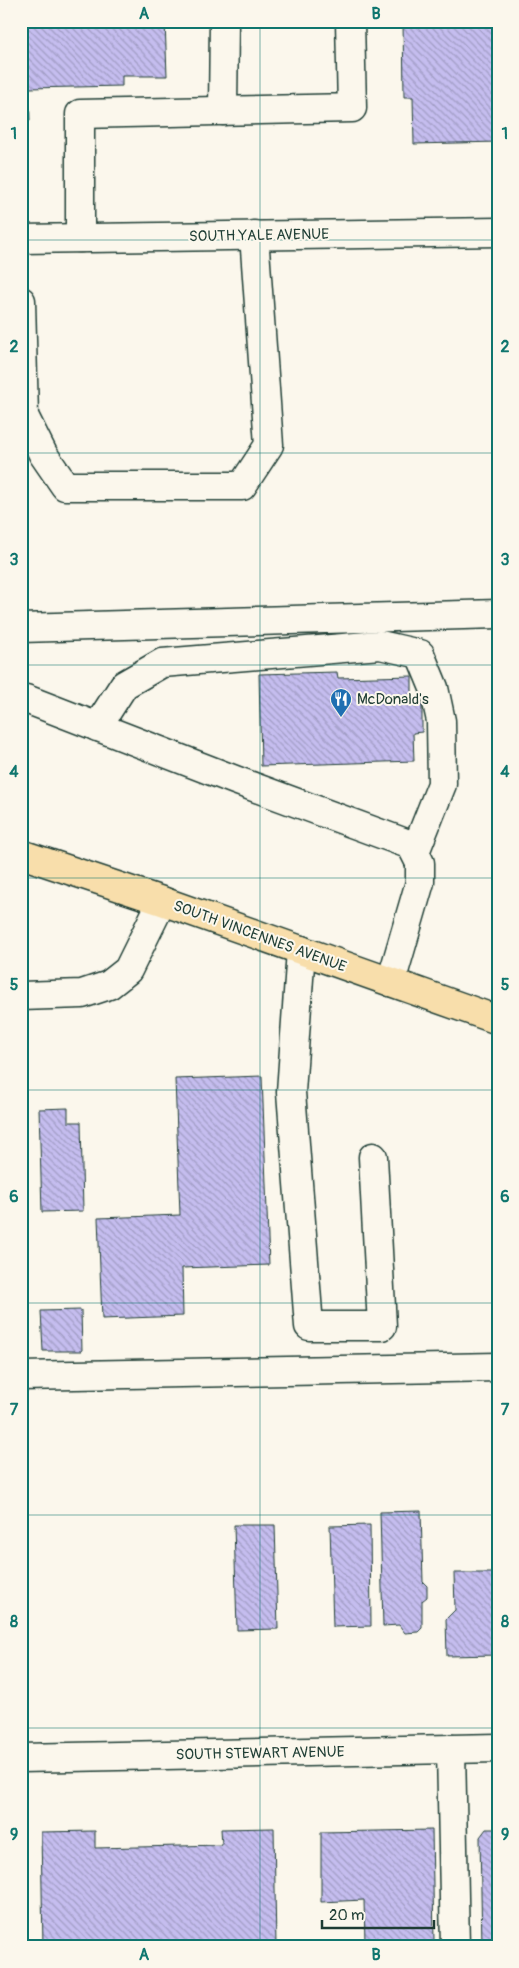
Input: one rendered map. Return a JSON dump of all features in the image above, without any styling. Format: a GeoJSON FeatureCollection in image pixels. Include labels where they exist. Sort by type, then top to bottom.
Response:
{"type":"FeatureCollection","features":[{"type":"Feature","properties":{"kind":"main road","name":"SOUTH VINCENNES AVENUE"},"geometry":{"type":"LineString","coordinates":[[21,854],[162,901],[498,1020]]}},
{"type":"Feature","properties":{"kind":"street"},"geometry":{"type":"LineString","coordinates":[[223,111],[224,21]]}},
{"type":"Feature","properties":{"kind":"street"},"geometry":{"type":"LineString","coordinates":[[80,238],[80,114],[352,108],[350,21]]}},
{"type":"Feature","properties":{"kind":"street","name":"SOUTH YALE AVENUE"},"geometry":{"type":"LineString","coordinates":[[21,239],[498,232]]}},
{"type":"Feature","properties":{"kind":"street"},"geometry":{"type":"LineString","coordinates":[[21,301],[24,416],[43,454],[65,486],[242,486],[269,445],[254,236]]}},
{"type":"Feature","properties":{"kind":"street"},"geometry":{"type":"LineString","coordinates":[[21,628],[498,614]]}},
{"type":"Feature","properties":{"kind":"street"},"geometry":{"type":"LineString","coordinates":[[109,732],[124,685],[162,663],[380,644],[420,654],[434,688],[441,722],[442,784],[405,846]]}},
{"type":"Feature","properties":{"kind":"street"},"geometry":{"type":"LineString","coordinates":[[21,700],[26,699],[405,846],[420,863],[420,882],[391,982]]}},
{"type":"Feature","properties":{"kind":"street"},"geometry":{"type":"LineString","coordinates":[[21,996],[82,994],[109,985],[128,970],[162,901]]}},
{"type":"Feature","properties":{"kind":"street"},"geometry":{"type":"LineString","coordinates":[[301,950],[291,1092],[310,1326],[382,1326],[373,1157]]}},
{"type":"Feature","properties":{"kind":"street"},"geometry":{"type":"LineString","coordinates":[[21,1376],[498,1367]]}},
{"type":"Feature","properties":{"kind":"street","name":"SOUTH STEWART AVENUE"},"geometry":{"type":"LineString","coordinates":[[21,1758],[498,1748]]}},
{"type":"Feature","properties":{"kind":"street"},"geometry":{"type":"LineString","coordinates":[[451,1749],[455,1947]]}},
{"type":"Feature","properties":{"kind":"building"},"geometry":{"type":"Polygon","coordinates":[[[21,21],[165,21],[167,76],[122,76],[122,86],[29,88],[30,121],[21,121],[21,21]]]}},
{"type":"Feature","properties":{"kind":"building"},"geometry":{"type":"Polygon","coordinates":[[[403,21],[498,21],[498,142],[414,144],[413,97],[404,97],[403,21]]]}},
{"type":"Feature","properties":{"kind":"building","name":"McDonald's"},"geometry":{"type":"Polygon","coordinates":[[[337,672],[338,678],[412,676],[412,703],[422,702],[422,732],[413,733],[414,761],[261,766],[259,674],[337,672]]]}},
{"type":"Feature","properties":{"kind":"building"},"geometry":{"type":"Polygon","coordinates":[[[496,763],[498,763],[498,832],[497,832],[496,763]]]}},
{"type":"Feature","properties":{"kind":"building"},"geometry":{"type":"Polygon","coordinates":[[[262,1076],[269,1265],[182,1268],[183,1316],[102,1319],[98,1218],[180,1215],[175,1079],[262,1076]]]}},
{"type":"Feature","properties":{"kind":"building"},"geometry":{"type":"Polygon","coordinates":[[[68,1108],[68,1122],[81,1122],[83,1211],[42,1212],[39,1109],[68,1108]]]}},
{"type":"Feature","properties":{"kind":"building"},"geometry":{"type":"Polygon","coordinates":[[[81,1310],[82,1351],[43,1351],[41,1311],[81,1310]]]}},
{"type":"Feature","properties":{"kind":"building"},"geometry":{"type":"Polygon","coordinates":[[[421,1511],[423,1582],[427,1586],[427,1597],[422,1601],[422,1628],[418,1632],[405,1633],[399,1625],[383,1626],[380,1512],[421,1511]]]}},
{"type":"Feature","properties":{"kind":"building"},"geometry":{"type":"Polygon","coordinates":[[[234,1525],[275,1525],[278,1629],[237,1630],[234,1525]]]}},
{"type":"Feature","properties":{"kind":"building"},"geometry":{"type":"Polygon","coordinates":[[[370,1525],[371,1626],[333,1627],[330,1526],[370,1525]]]}},
{"type":"Feature","properties":{"kind":"building"},"geometry":{"type":"Polygon","coordinates":[[[454,1573],[498,1573],[498,1655],[447,1656],[446,1619],[455,1610],[454,1573]]]}},
{"type":"Feature","properties":{"kind":"building"},"geometry":{"type":"Polygon","coordinates":[[[274,1828],[276,1947],[43,1947],[41,1832],[95,1831],[95,1848],[222,1845],[221,1829],[274,1828]]]}},
{"type":"Feature","properties":{"kind":"building"},"geometry":{"type":"Polygon","coordinates":[[[486,1829],[498,1829],[498,1947],[482,1947],[480,1837],[486,1829]]]}},
{"type":"Feature","properties":{"kind":"building"},"geometry":{"type":"Polygon","coordinates":[[[432,1830],[434,1942],[365,1943],[364,1900],[321,1902],[321,1832],[432,1830]]]}},
{"type":"Feature","properties":{"kind":"place","name":"McDonald's"},"geometry":{"type":"Point","coordinates":[341,718]}}]}
